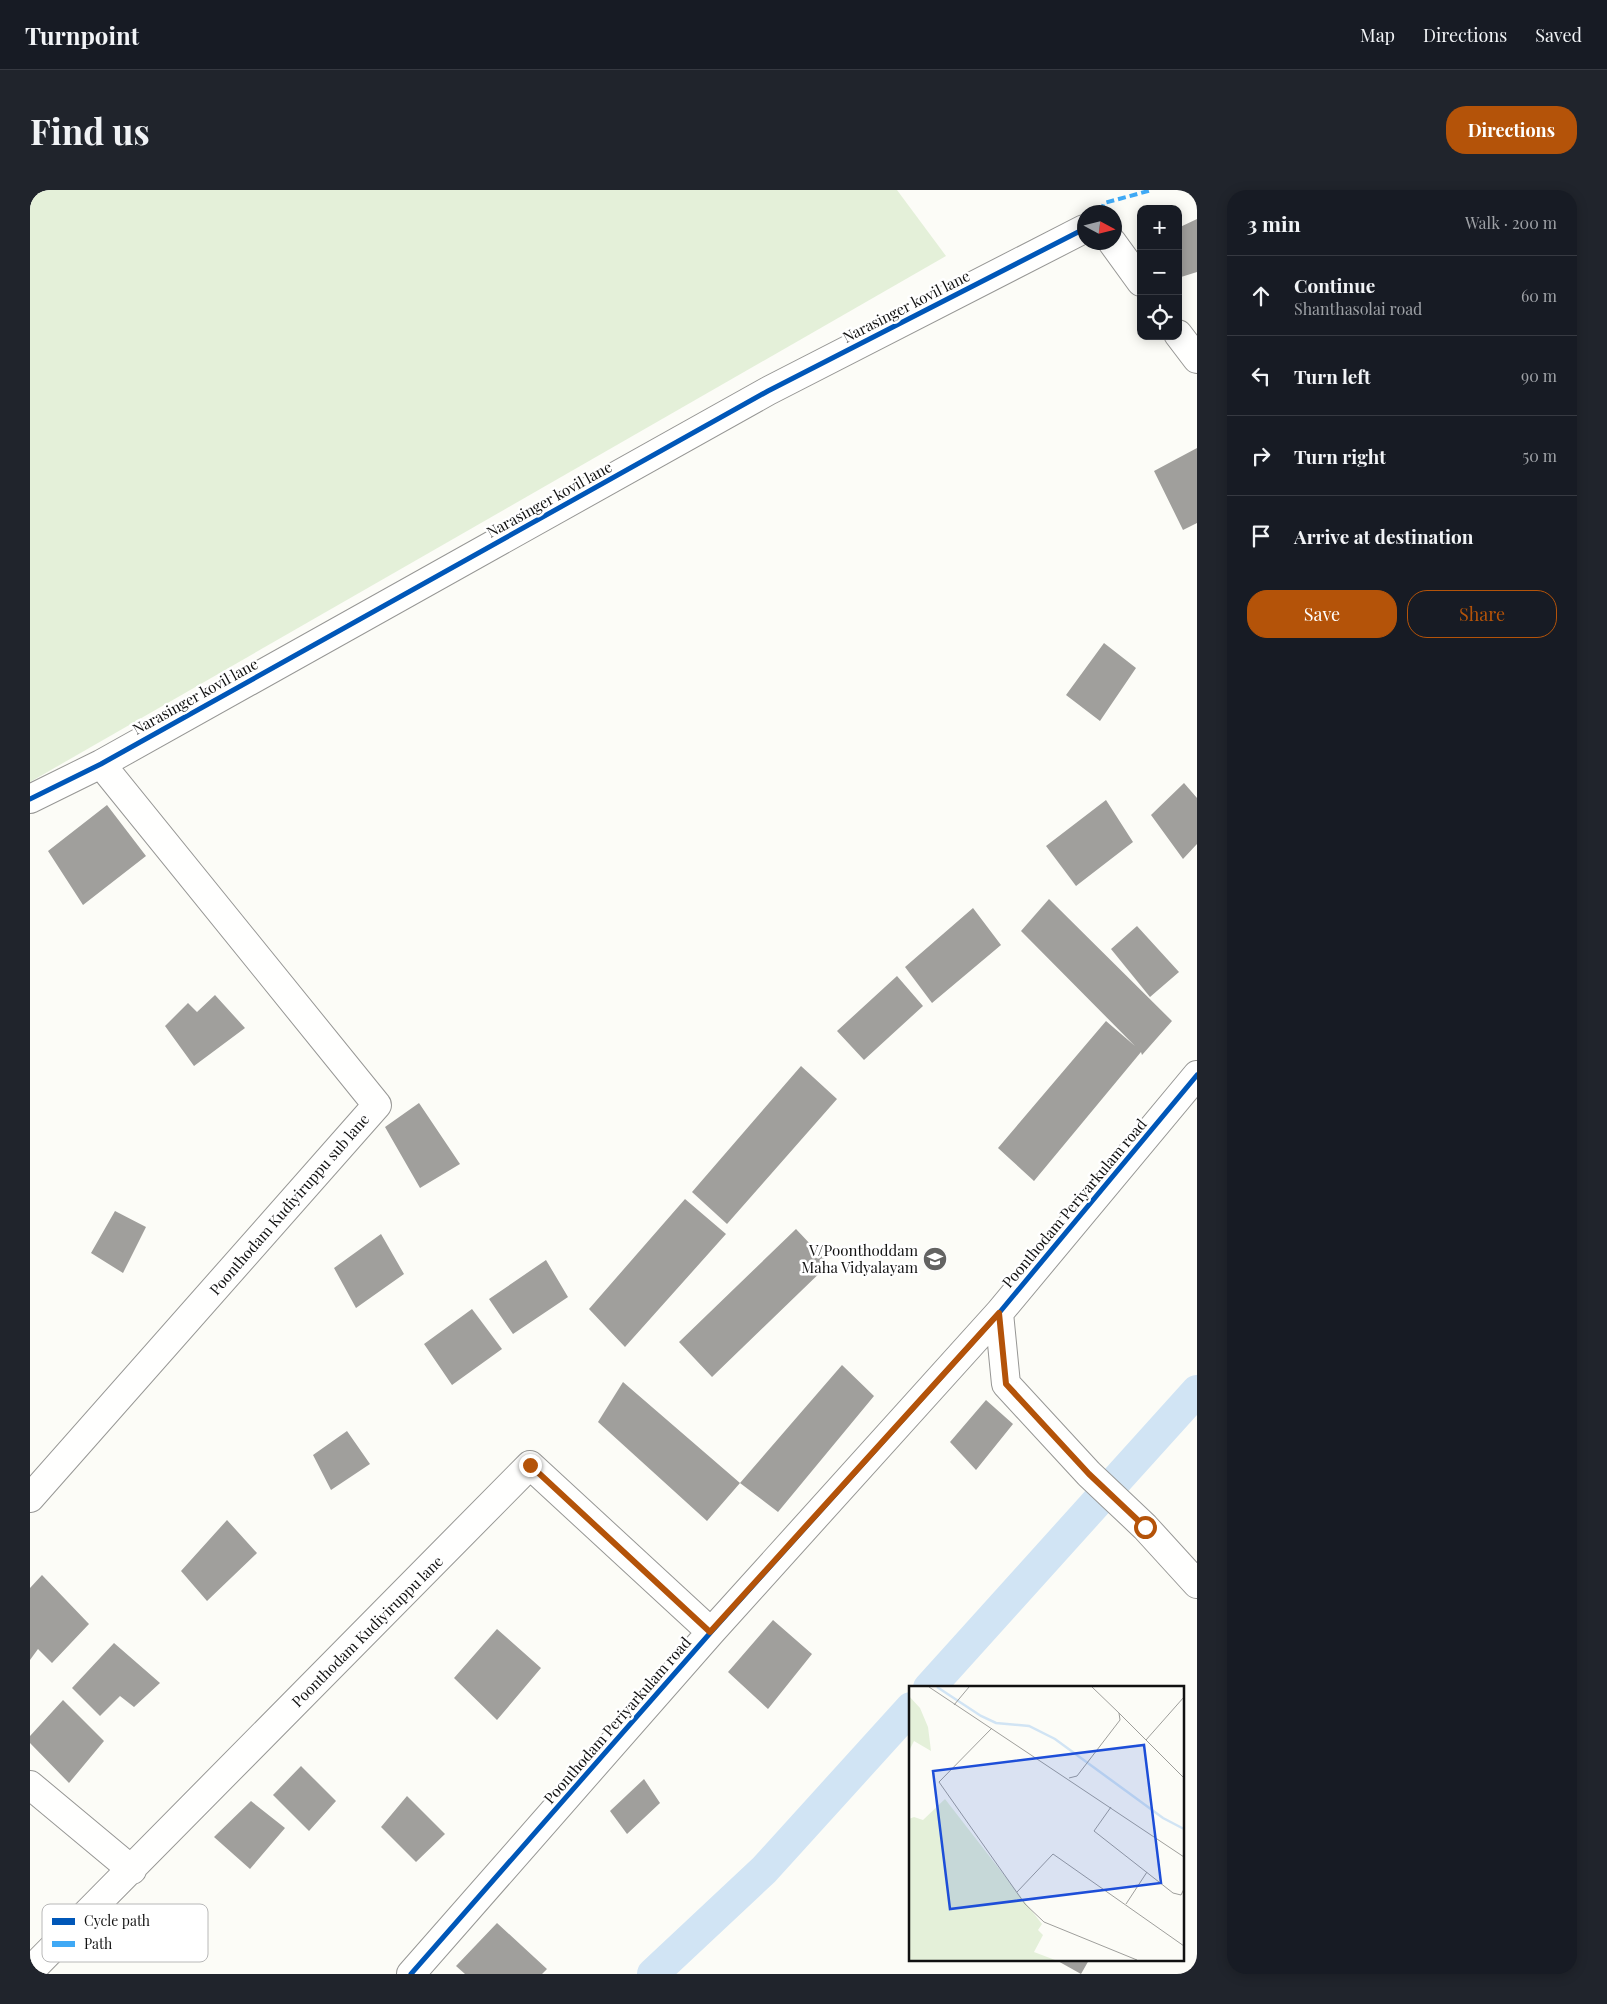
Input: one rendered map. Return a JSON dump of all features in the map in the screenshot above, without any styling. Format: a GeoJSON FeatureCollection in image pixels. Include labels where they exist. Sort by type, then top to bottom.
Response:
{"type":"FeatureCollection","features":[{"type":"Feature","properties":{"kind":"street","name":"Narasinger kovil lane"},"geometry":{"type":"LineString","coordinates":[[30,799],[101,764],[768,391],[1077,233]]}},
{"type":"Feature","properties":{"kind":"street"},"geometry":{"type":"LineString","coordinates":[[1118,250],[1137,276]]}},
{"type":"Feature","properties":{"kind":"street"},"geometry":{"type":"LineString","coordinates":[[1182,339],[1197,360]]}},
{"type":"Feature","properties":{"kind":"street","name":"Poonthodam Kudiyiruppu sub lane"},"geometry":{"type":"LineString","coordinates":[[30,1498],[377,1105],[101,764]]}},
{"type":"Feature","properties":{"kind":"street","name":"Poonthodam Periyarkulam road"},"geometry":{"type":"LineString","coordinates":[[411,1974],[710,1632],[999,1313],[1197,1075]]}},
{"type":"Feature","properties":{"kind":"street"},"geometry":{"type":"LineString","coordinates":[[999,1313],[1006,1384],[1089,1474],[1145,1527],[1197,1584]]}},
{"type":"Feature","properties":{"kind":"street","name":"Poonthodam Kudiyiruppu lane"},"geometry":{"type":"LineString","coordinates":[[98,1904],[530,1465],[710,1632]]}},
{"type":"Feature","properties":{"kind":"street"},"geometry":{"type":"LineString","coordinates":[[30,1785],[132,1870]]}},
{"type":"Feature","properties":{"kind":"street","name":"Poonthodam Kudiyiruppu lane"},"geometry":{"type":"LineString","coordinates":[[30,1971],[42,1959]]}},
{"type":"Feature","properties":{"kind":"green space"},"geometry":{"type":"Polygon","coordinates":[[[30,190],[897,190],[946,256],[30,782],[30,190]]]}},
{"type":"Feature","properties":{"kind":"building"},"geometry":{"type":"Polygon","coordinates":[[[1197,219],[1197,272],[1182,277],[1182,250],[1182,226],[1197,219]]]}},
{"type":"Feature","properties":{"kind":"building"},"geometry":{"type":"Polygon","coordinates":[[[1197,448],[1197,523],[1183,530],[1154,471],[1197,448]]]}},
{"type":"Feature","properties":{"kind":"building"},"geometry":{"type":"Polygon","coordinates":[[[1104,643],[1136,668],[1100,721],[1066,695],[1104,643]]]}},
{"type":"Feature","properties":{"kind":"building"},"geometry":{"type":"Polygon","coordinates":[[[1184,783],[1197,798],[1197,844],[1183,859],[1151,815],[1184,783]]]}},
{"type":"Feature","properties":{"kind":"building"},"geometry":{"type":"Polygon","coordinates":[[[1106,800],[1133,842],[1076,886],[1046,846],[1106,800]]]}},
{"type":"Feature","properties":{"kind":"building"},"geometry":{"type":"Polygon","coordinates":[[[107,805],[146,856],[83,905],[48,851],[107,805]]]}},
{"type":"Feature","properties":{"kind":"building"},"geometry":{"type":"Polygon","coordinates":[[[1049,899],[1172,1021],[1142,1055],[1141,1052],[1034,1181],[998,1148],[1106,1021],[1135,1046],[1021,931],[1049,899]]]}},
{"type":"Feature","properties":{"kind":"building"},"geometry":{"type":"Polygon","coordinates":[[[973,908],[1001,945],[932,1003],[905,967],[973,908]]]}},
{"type":"Feature","properties":{"kind":"building"},"geometry":{"type":"Polygon","coordinates":[[[1137,926],[1179,972],[1150,997],[1111,949],[1137,926]]]}},
{"type":"Feature","properties":{"kind":"building"},"geometry":{"type":"Polygon","coordinates":[[[897,976],[923,1006],[864,1060],[837,1031],[897,976]]]}},
{"type":"Feature","properties":{"kind":"building"},"geometry":{"type":"Polygon","coordinates":[[[215,995],[245,1028],[194,1066],[165,1026],[188,1003],[197,1012],[215,995]]]}},
{"type":"Feature","properties":{"kind":"building"},"geometry":{"type":"Polygon","coordinates":[[[801,1066],[837,1099],[727,1224],[692,1192],[801,1066]]]}},
{"type":"Feature","properties":{"kind":"building"},"geometry":{"type":"Polygon","coordinates":[[[419,1103],[460,1164],[420,1188],[385,1127],[419,1103]]]}},
{"type":"Feature","properties":{"kind":"building"},"geometry":{"type":"Polygon","coordinates":[[[685,1199],[726,1234],[625,1347],[589,1309],[685,1199]]]}},
{"type":"Feature","properties":{"kind":"building"},"geometry":{"type":"Polygon","coordinates":[[[115,1211],[146,1227],[123,1273],[91,1253],[115,1211]]]}},
{"type":"Feature","properties":{"kind":"building"},"geometry":{"type":"Polygon","coordinates":[[[796,1229],[829,1264],[712,1377],[679,1342],[796,1229]]]}},
{"type":"Feature","properties":{"kind":"building"},"geometry":{"type":"Polygon","coordinates":[[[381,1234],[404,1274],[356,1308],[334,1268],[381,1234]]]}},
{"type":"Feature","properties":{"kind":"building"},"geometry":{"type":"Polygon","coordinates":[[[546,1260],[568,1297],[513,1334],[489,1299],[546,1260]]]}},
{"type":"Feature","properties":{"kind":"building"},"geometry":{"type":"Polygon","coordinates":[[[472,1309],[502,1349],[452,1385],[424,1344],[472,1309]]]}},
{"type":"Feature","properties":{"kind":"building"},"geometry":{"type":"Polygon","coordinates":[[[842,1365],[874,1396],[778,1512],[740,1483],[842,1365]]]}},
{"type":"Feature","properties":{"kind":"building"},"geometry":{"type":"Polygon","coordinates":[[[623,1382],[740,1483],[707,1521],[598,1422],[623,1382]]]}},
{"type":"Feature","properties":{"kind":"building"},"geometry":{"type":"Polygon","coordinates":[[[986,1400],[1013,1424],[976,1470],[950,1442],[986,1400]]]}},
{"type":"Feature","properties":{"kind":"building"},"geometry":{"type":"Polygon","coordinates":[[[347,1431],[370,1464],[331,1490],[313,1455],[347,1431]]]}},
{"type":"Feature","properties":{"kind":"building"},"geometry":{"type":"Polygon","coordinates":[[[227,1520],[257,1553],[207,1601],[181,1571],[227,1520]]]}},
{"type":"Feature","properties":{"kind":"building"},"geometry":{"type":"Polygon","coordinates":[[[42,1575],[89,1624],[52,1663],[38,1649],[30,1660],[30,1588],[42,1575]]]}},
{"type":"Feature","properties":{"kind":"building"},"geometry":{"type":"Polygon","coordinates":[[[773,1620],[812,1654],[768,1709],[728,1672],[773,1620]]]}},
{"type":"Feature","properties":{"kind":"building"},"geometry":{"type":"Polygon","coordinates":[[[497,1629],[541,1668],[497,1720],[454,1678],[497,1629]]]}},
{"type":"Feature","properties":{"kind":"building"},"geometry":{"type":"Polygon","coordinates":[[[114,1643],[160,1683],[134,1707],[120,1696],[100,1716],[72,1688],[114,1643]]]}},
{"type":"Feature","properties":{"kind":"building"},"geometry":{"type":"Polygon","coordinates":[[[63,1700],[104,1741],[69,1783],[30,1743],[30,1736],[63,1700]]]}},
{"type":"Feature","properties":{"kind":"building"},"geometry":{"type":"Polygon","coordinates":[[[301,1766],[336,1801],[309,1831],[273,1795],[301,1766]]]}},
{"type":"Feature","properties":{"kind":"building"},"geometry":{"type":"Polygon","coordinates":[[[644,1779],[660,1803],[627,1834],[610,1811],[644,1779]]]}},
{"type":"Feature","properties":{"kind":"building"},"geometry":{"type":"Polygon","coordinates":[[[407,1796],[445,1834],[416,1862],[381,1827],[407,1796]]]}},
{"type":"Feature","properties":{"kind":"building"},"geometry":{"type":"Polygon","coordinates":[[[251,1801],[285,1828],[250,1869],[214,1837],[251,1801]]]}},
{"type":"Feature","properties":{"kind":"building"},"geometry":{"type":"Polygon","coordinates":[[[497,1923],[547,1969],[542,1974],[465,1974],[456,1966],[497,1923]]]}},
{"type":"Feature","properties":{"kind":"building"},"geometry":{"type":"Polygon","coordinates":[[[1060,1962],[1088,1962],[1081,1974],[1060,1962]]]}},
{"type":"Feature","properties":{"kind":"waterway"},"geometry":{"type":"LineString","coordinates":[[931,1686],[1197,1391]]}},
{"type":"Feature","properties":{"kind":"waterway"},"geometry":{"type":"LineString","coordinates":[[653,1974],[764,1870],[909,1710]]}},
{"type":"Feature","properties":{"kind":"marked path"},"geometry":{"type":"LineString","coordinates":[[1103,205],[1104,203],[1152,190]]}},
{"type":"Feature","properties":{"kind":"cycle path"},"geometry":{"type":"LineString","coordinates":[[30,799],[101,764],[768,391],[1077,233]]}},
{"type":"Feature","properties":{"kind":"cycle path"},"geometry":{"type":"LineString","coordinates":[[411,1974],[711,1632],[999,1313],[1197,1075]]}},
{"type":"Feature","properties":{"kind":"place","name":"V/Poonthoddam Maha Vidyalayam"},"geometry":{"type":"Point","coordinates":[935,1259]}},
{"type":"Feature","properties":{"kind":"route"},"geometry":{"type":"LineString","coordinates":[[530,1465],[710,1632],[999,1313],[1006,1384],[1089,1474],[1145,1527]]}}]}
